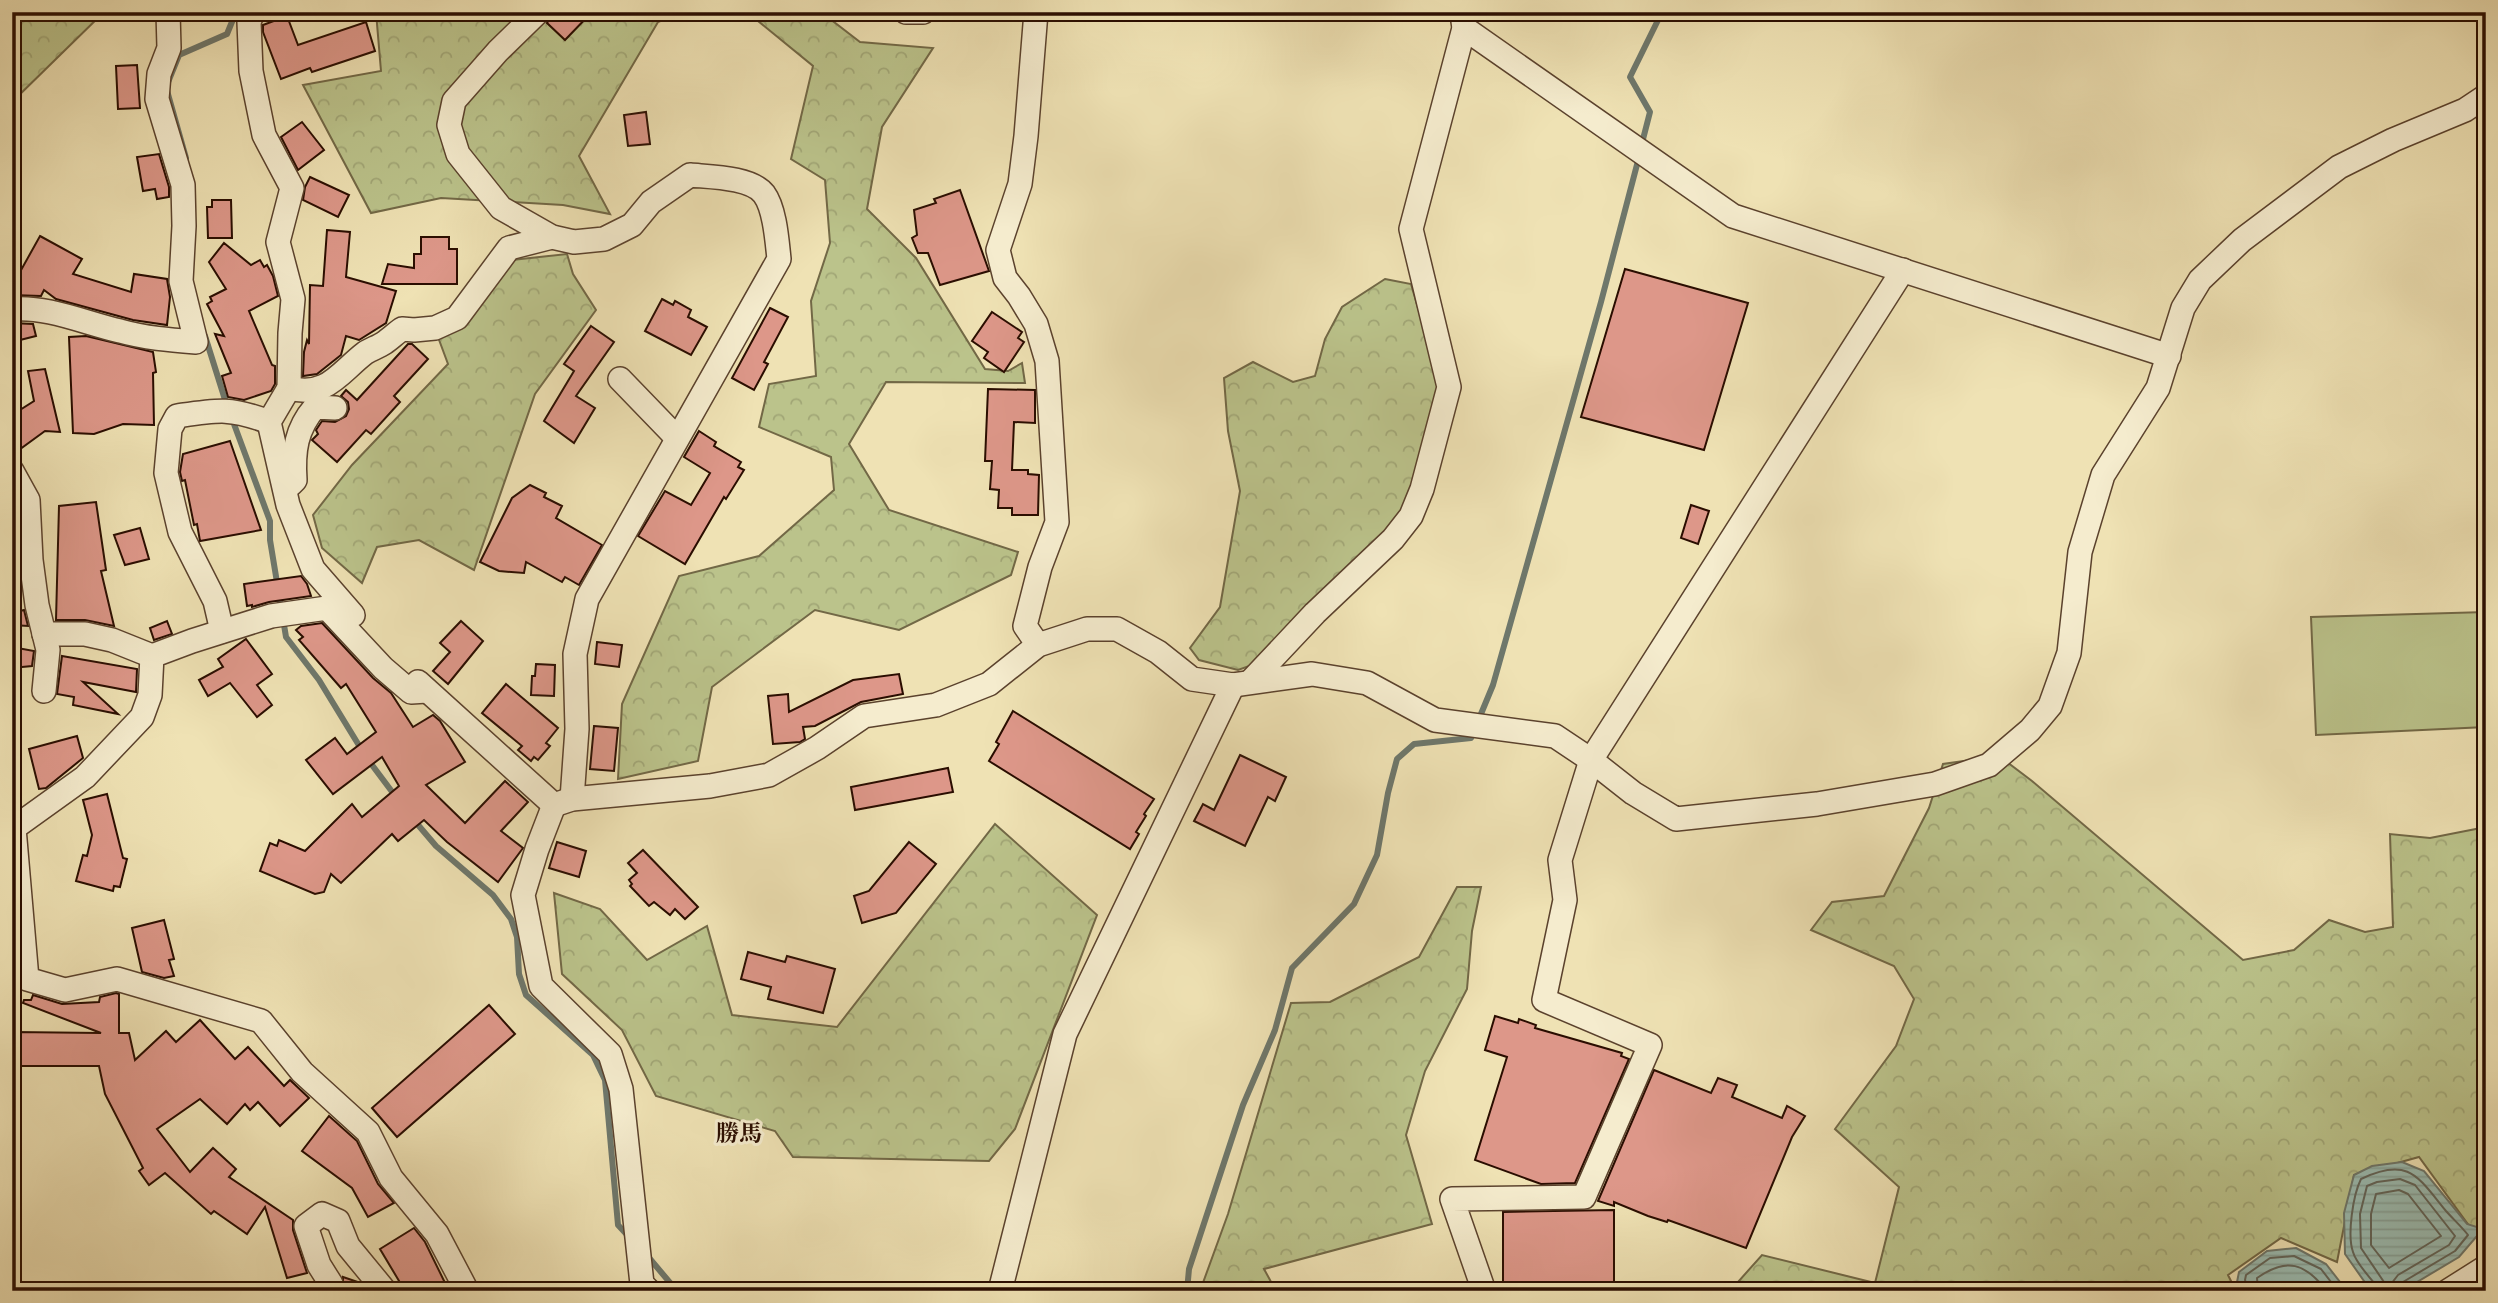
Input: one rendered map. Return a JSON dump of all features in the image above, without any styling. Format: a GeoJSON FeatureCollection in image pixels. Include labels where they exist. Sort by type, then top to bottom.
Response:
{"type":"FeatureCollection","features":[{"type":"Feature","properties":{"kind":"street"},"geometry":{"type":"LineString","coordinates":[[12,309],[24,308],[58,314],[156,340],[196,342],[181,281],[183,184],[157,99],[159,74],[169,48],[168,12]]}},
{"type":"Feature","properties":{"kind":"street"},"geometry":{"type":"LineString","coordinates":[[253,12],[248,22],[251,71],[264,135],[292,188],[278,242],[293,299],[289,388],[269,422],[285,489],[313,569],[427,691],[563,802],[710,786],[769,775],[817,748],[864,716],[936,705],[989,684],[1038,645],[1087,629],[1117,629],[1158,652],[1192,679],[1242,682],[1312,674],[1367,683],[1435,720],[1555,736],[1633,793],[1676,819],[1817,804],[1935,784],[1989,765],[2031,730],[2050,706],[2069,653],[2080,552],[2103,475],[2158,388],[2183,308],[2200,280],[2242,240],[2339,167],[2393,140],[2465,110],[2486,96]]}},
{"type":"Feature","properties":{"kind":"street"},"geometry":{"type":"LineString","coordinates":[[538,12],[498,51],[454,102],[449,125],[458,154],[501,208],[552,237],[574,242],[604,239],[632,225],[651,202],[690,174],[740,181],[763,194],[774,222],[779,259],[587,599],[575,654],[577,729],[563,802],[537,849],[523,895],[541,986],[610,1054],[621,1089],[641,1289]]}},
{"type":"Feature","properties":{"kind":"street"},"geometry":{"type":"LineString","coordinates":[[906,12],[923,12]]}},
{"type":"Feature","properties":{"kind":"street"},"geometry":{"type":"LineString","coordinates":[[1036,12],[1020,184],[998,250],[1005,278],[1036,324],[1046,360],[1057,522],[1040,567],[1025,626],[1038,645]]}},
{"type":"Feature","properties":{"kind":"street"},"geometry":{"type":"LineString","coordinates":[[1000,1291],[1065,1034],[1242,682],[1393,539],[1411,516],[1422,489],[1449,387],[1411,229],[1461,18],[1733,216],[2169,356]]}},
{"type":"Feature","properties":{"kind":"street"},"geometry":{"type":"LineString","coordinates":[[289,388],[303,392],[321,389],[342,375],[366,352],[383,344],[402,329],[435,328],[457,318],[509,248],[552,237]]}},
{"type":"Feature","properties":{"kind":"street"},"geometry":{"type":"LineString","coordinates":[[1484,1291],[1452,1199],[1584,1197],[1650,1045],[1544,1000],[1565,900],[1560,860],[1591,760],[1903,270]]}},
{"type":"Feature","properties":{"kind":"street"},"geometry":{"type":"LineString","coordinates":[[620,379],[677,438]]}},
{"type":"Feature","properties":{"kind":"street"},"geometry":{"type":"LineString","coordinates":[[285,489],[295,480],[293,457],[302,421],[315,407],[335,408]]}},
{"type":"Feature","properties":{"kind":"street"},"geometry":{"type":"LineString","coordinates":[[222,631],[215,601],[180,532],[166,473],[170,429],[177,415],[217,410],[241,412],[269,422]]}},
{"type":"Feature","properties":{"kind":"street"},"geometry":{"type":"LineString","coordinates":[[12,471],[28,500],[31,560],[37,605],[48,650],[44,691]]}},
{"type":"Feature","properties":{"kind":"street"},"geometry":{"type":"LineString","coordinates":[[44,634],[85,634],[112,640],[152,656],[271,617],[327,608],[383,668],[411,692],[427,691]]}},
{"type":"Feature","properties":{"kind":"street"},"geometry":{"type":"LineString","coordinates":[[152,656],[150,695],[142,717],[85,777],[15,828],[27,979],[65,990],[117,979],[261,1021],[302,1072],[368,1132],[391,1178],[437,1234],[467,1291]]}},
{"type":"Feature","properties":{"kind":"street"},"geometry":{"type":"LineString","coordinates":[[331,1284],[319,1265],[306,1226],[322,1214],[338,1222],[348,1246],[384,1291]]}},
{"type":"Feature","properties":{"kind":"street"},"geometry":{"type":"LineString","coordinates":[[2448,1291],[2486,1267]]}},
{"type":"Feature","properties":{"kind":"green space"},"geometry":{"type":"Polygon","coordinates":[[[12,12],[104,12],[12,102],[12,12]]]}},
{"type":"Feature","properties":{"kind":"green space"},"geometry":{"type":"Polygon","coordinates":[[[376,12],[682,12],[658,22],[579,156],[610,214],[563,205],[441,198],[371,213],[303,85],[381,71],[376,12]]]}},
{"type":"Feature","properties":{"kind":"green space"},"geometry":{"type":"Polygon","coordinates":[[[758,12],[821,12],[860,42],[933,48],[882,127],[867,209],[916,258],[985,369],[1008,371],[1022,363],[1025,383],[886,382],[849,444],[889,510],[1018,552],[1011,575],[899,630],[815,610],[712,687],[698,761],[618,779],[622,704],[679,576],[759,556],[834,490],[831,457],[759,427],[769,384],[816,376],[811,301],[830,243],[825,180],[791,159],[813,66],[752,16],[758,12]]]}},
{"type":"Feature","properties":{"kind":"green space"},"geometry":{"type":"Polygon","coordinates":[[[567,254],[573,274],[596,310],[535,394],[474,570],[419,540],[377,547],[362,583],[322,548],[313,515],[352,465],[448,364],[438,337],[512,260],[567,254]]]}},
{"type":"Feature","properties":{"kind":"green space"},"geometry":{"type":"Polygon","coordinates":[[[1385,279],[1411,284],[1434,363],[1438,391],[1408,501],[1395,521],[1255,664],[1238,670],[1199,660],[1190,648],[1220,607],[1240,491],[1228,431],[1224,378],[1253,362],[1293,382],[1315,376],[1325,339],[1342,307],[1385,279]]]}},
{"type":"Feature","properties":{"kind":"green space"},"geometry":{"type":"Polygon","coordinates":[[[2486,612],[2486,727],[2316,735],[2311,617],[2486,612]]]}},
{"type":"Feature","properties":{"kind":"green space"},"geometry":{"type":"Polygon","coordinates":[[[1999,756],[2243,960],[2294,950],[2329,920],[2365,932],[2393,927],[2390,834],[2430,838],[2486,827],[2486,1249],[2419,1157],[2354,1175],[2337,1262],[2281,1238],[2228,1275],[2236,1291],[1730,1291],[1762,1255],[1875,1283],[1899,1187],[1835,1129],[1896,1046],[1914,999],[1894,966],[1811,930],[1832,902],[1884,896],[1929,808],[1943,764],[1999,756]]]}},
{"type":"Feature","properties":{"kind":"green space"},"geometry":{"type":"Polygon","coordinates":[[[995,824],[1097,915],[1015,1129],[989,1161],[793,1157],[775,1131],[656,1096],[622,1030],[562,974],[554,893],[600,909],[647,960],[707,926],[732,1015],[837,1027],[995,824]]]}},
{"type":"Feature","properties":{"kind":"green space"},"geometry":{"type":"Polygon","coordinates":[[[1457,887],[1481,887],[1472,931],[1467,989],[1425,1071],[1406,1135],[1432,1224],[1264,1269],[1276,1291],[1200,1291],[1228,1214],[1291,1003],[1330,1002],[1419,957],[1457,887]]]}},
{"type":"Feature","properties":{"kind":"water"},"geometry":{"type":"Polygon","coordinates":[[[2402,1162],[2424,1171],[2467,1224],[2483,1229],[2459,1257],[2402,1291],[2371,1291],[2345,1254],[2344,1213],[2354,1175],[2372,1166],[2402,1162]]]}},
{"type":"Feature","properties":{"kind":"water"},"geometry":{"type":"Polygon","coordinates":[[[2296,1248],[2326,1264],[2347,1291],[2244,1291],[2237,1282],[2239,1272],[2267,1251],[2296,1248]]]}},
{"type":"Feature","properties":{"kind":"building"},"geometry":{"type":"Polygon","coordinates":[[[554,12],[592,12],[565,40],[547,23],[554,12]]]}},
{"type":"Feature","properties":{"kind":"building"},"geometry":{"type":"Polygon","coordinates":[[[287,16],[298,45],[366,22],[375,51],[312,72],[310,68],[281,79],[263,32],[263,25],[287,16]]]}},
{"type":"Feature","properties":{"kind":"building"},"geometry":{"type":"Polygon","coordinates":[[[137,65],[140,108],[118,109],[116,66],[137,65]]]}},
{"type":"Feature","properties":{"kind":"building"},"geometry":{"type":"Polygon","coordinates":[[[646,112],[650,144],[628,146],[624,115],[646,112]]]}},
{"type":"Feature","properties":{"kind":"building"},"geometry":{"type":"Polygon","coordinates":[[[302,122],[324,150],[298,170],[281,137],[302,122]]]}},
{"type":"Feature","properties":{"kind":"building"},"geometry":{"type":"Polygon","coordinates":[[[159,154],[169,187],[169,197],[157,199],[155,189],[143,191],[137,157],[159,154]]]}},
{"type":"Feature","properties":{"kind":"building"},"geometry":{"type":"Polygon","coordinates":[[[310,177],[349,195],[338,217],[303,200],[310,177]]]}},
{"type":"Feature","properties":{"kind":"building"},"geometry":{"type":"Polygon","coordinates":[[[960,190],[989,271],[940,285],[928,253],[918,253],[912,238],[917,235],[914,210],[936,203],[934,199],[960,190]]]}},
{"type":"Feature","properties":{"kind":"building"},"geometry":{"type":"Polygon","coordinates":[[[212,200],[231,200],[232,238],[208,238],[207,207],[212,207],[212,200]]]}},
{"type":"Feature","properties":{"kind":"building"},"geometry":{"type":"Polygon","coordinates":[[[327,230],[350,232],[346,277],[396,291],[386,323],[359,340],[346,336],[341,355],[317,374],[303,376],[307,340],[309,344],[310,285],[323,286],[327,230]]]}},
{"type":"Feature","properties":{"kind":"building"},"geometry":{"type":"Polygon","coordinates":[[[40,236],[82,259],[73,274],[131,292],[134,274],[167,279],[170,297],[167,325],[133,320],[56,299],[44,290],[41,296],[12,295],[12,266],[19,265],[20,272],[40,236]]]}},
{"type":"Feature","properties":{"kind":"building"},"geometry":{"type":"Polygon","coordinates":[[[421,237],[449,237],[449,249],[457,249],[457,284],[382,284],[388,264],[414,268],[414,254],[421,254],[421,237]]]}},
{"type":"Feature","properties":{"kind":"building"},"geometry":{"type":"Polygon","coordinates":[[[224,243],[251,265],[260,260],[264,267],[267,265],[278,296],[249,311],[272,365],[275,366],[275,384],[271,391],[244,400],[228,397],[222,376],[231,373],[215,334],[224,336],[207,304],[212,301],[210,297],[226,289],[209,262],[224,243]]]}},
{"type":"Feature","properties":{"kind":"building"},"geometry":{"type":"Polygon","coordinates":[[[1625,269],[1748,303],[1704,450],[1581,417],[1625,269]]]}},
{"type":"Feature","properties":{"kind":"building"},"geometry":{"type":"Polygon","coordinates":[[[662,299],[673,305],[675,301],[691,310],[688,317],[707,327],[691,355],[645,331],[662,299]]]}},
{"type":"Feature","properties":{"kind":"building"},"geometry":{"type":"Polygon","coordinates":[[[770,308],[788,317],[764,362],[768,364],[754,390],[732,378],[770,308]]]}},
{"type":"Feature","properties":{"kind":"building"},"geometry":{"type":"Polygon","coordinates":[[[992,312],[1022,332],[1018,338],[1024,342],[1004,372],[984,358],[988,352],[972,341],[992,312]]]}},
{"type":"Feature","properties":{"kind":"building"},"geometry":{"type":"Polygon","coordinates":[[[12,323],[33,324],[36,336],[16,341],[12,323]]]}},
{"type":"Feature","properties":{"kind":"building"},"geometry":{"type":"Polygon","coordinates":[[[591,326],[614,342],[576,396],[595,408],[574,443],[544,421],[574,371],[564,364],[591,326]]]}},
{"type":"Feature","properties":{"kind":"building"},"geometry":{"type":"Polygon","coordinates":[[[86,336],[153,352],[156,372],[153,373],[154,425],[123,424],[94,434],[73,433],[69,337],[86,336]]]}},
{"type":"Feature","properties":{"kind":"building"},"geometry":{"type":"Polygon","coordinates":[[[408,344],[412,344],[428,359],[394,396],[400,402],[371,434],[366,430],[337,462],[312,440],[318,434],[316,430],[322,421],[335,422],[346,416],[348,402],[341,396],[346,390],[357,400],[408,344]]]}},
{"type":"Feature","properties":{"kind":"building"},"geometry":{"type":"Polygon","coordinates":[[[45,369],[60,432],[45,431],[12,455],[12,415],[34,401],[28,371],[45,369]]]}},
{"type":"Feature","properties":{"kind":"building"},"geometry":{"type":"Polygon","coordinates":[[[988,389],[1035,390],[1035,423],[1014,422],[1012,470],[1028,470],[1028,474],[1039,475],[1038,515],[1012,515],[1012,508],[998,508],[999,490],[990,489],[992,461],[985,461],[988,389]]]}},
{"type":"Feature","properties":{"kind":"building"},"geometry":{"type":"Polygon","coordinates":[[[699,431],[716,442],[714,446],[741,462],[738,467],[744,470],[726,499],[724,497],[685,564],[638,536],[665,491],[691,505],[710,473],[684,457],[699,431]]]}},
{"type":"Feature","properties":{"kind":"building"},"geometry":{"type":"Polygon","coordinates":[[[230,441],[261,530],[200,541],[185,480],[182,481],[180,472],[183,454],[230,441]]]}},
{"type":"Feature","properties":{"kind":"building"},"geometry":{"type":"Polygon","coordinates":[[[530,485],[546,493],[544,497],[562,506],[556,518],[602,545],[579,585],[565,577],[562,582],[526,562],[524,573],[499,571],[480,562],[512,498],[530,485]]]}},
{"type":"Feature","properties":{"kind":"building"},"geometry":{"type":"Polygon","coordinates":[[[96,502],[106,570],[101,571],[114,626],[85,620],[56,620],[59,506],[96,502]]]}},
{"type":"Feature","properties":{"kind":"building"},"geometry":{"type":"Polygon","coordinates":[[[1691,505],[1709,511],[1698,544],[1681,538],[1691,505]]]}},
{"type":"Feature","properties":{"kind":"building"},"geometry":{"type":"Polygon","coordinates":[[[140,528],[149,559],[125,565],[114,535],[140,528]]]}},
{"type":"Feature","properties":{"kind":"building"},"geometry":{"type":"Polygon","coordinates":[[[301,576],[311,596],[247,606],[244,584],[301,576]]]}},
{"type":"Feature","properties":{"kind":"building"},"geometry":{"type":"Polygon","coordinates":[[[24,610],[28,626],[12,625],[12,613],[24,610]]]}},
{"type":"Feature","properties":{"kind":"building"},"geometry":{"type":"Polygon","coordinates":[[[167,621],[172,634],[154,640],[150,628],[167,621]]]}},
{"type":"Feature","properties":{"kind":"building"},"geometry":{"type":"Polygon","coordinates":[[[461,621],[483,641],[448,684],[433,671],[450,652],[440,643],[461,621]]]}},
{"type":"Feature","properties":{"kind":"building"},"geometry":{"type":"Polygon","coordinates":[[[322,623],[373,678],[391,693],[413,727],[433,715],[440,721],[465,762],[426,785],[465,823],[505,781],[528,802],[501,831],[523,848],[498,882],[424,820],[398,841],[392,834],[341,883],[331,874],[324,892],[315,894],[260,871],[270,843],[277,846],[279,840],[305,851],[352,804],[362,817],[399,786],[382,757],[333,794],[306,760],[335,738],[347,754],[376,732],[346,684],[341,688],[299,640],[303,637],[296,630],[301,626],[322,623]]]}},
{"type":"Feature","properties":{"kind":"building"},"geometry":{"type":"Polygon","coordinates":[[[246,639],[272,674],[257,685],[272,705],[257,717],[230,683],[208,696],[199,680],[223,667],[218,659],[246,639]]]}},
{"type":"Feature","properties":{"kind":"building"},"geometry":{"type":"Polygon","coordinates":[[[597,642],[622,645],[619,667],[595,664],[597,642]]]}},
{"type":"Feature","properties":{"kind":"building"},"geometry":{"type":"Polygon","coordinates":[[[12,647],[34,651],[32,666],[12,668],[12,647]]]}},
{"type":"Feature","properties":{"kind":"building"},"geometry":{"type":"Polygon","coordinates":[[[62,656],[137,669],[136,692],[83,682],[118,714],[73,705],[74,697],[57,694],[62,656]]]}},
{"type":"Feature","properties":{"kind":"building"},"geometry":{"type":"Polygon","coordinates":[[[536,664],[555,665],[554,696],[531,695],[536,664]]]}},
{"type":"Feature","properties":{"kind":"building"},"geometry":{"type":"Polygon","coordinates":[[[899,674],[903,694],[861,702],[815,726],[803,727],[805,739],[800,742],[773,744],[768,696],[788,694],[789,712],[853,680],[899,674]]]}},
{"type":"Feature","properties":{"kind":"building"},"geometry":{"type":"Polygon","coordinates":[[[506,684],[558,728],[546,743],[550,746],[538,760],[534,757],[531,761],[518,750],[522,746],[482,713],[506,684]]]}},
{"type":"Feature","properties":{"kind":"building"},"geometry":{"type":"Polygon","coordinates":[[[1013,711],[1154,799],[1144,814],[1146,816],[1136,832],[1139,834],[1130,849],[989,761],[1013,711]]]}},
{"type":"Feature","properties":{"kind":"building"},"geometry":{"type":"Polygon","coordinates":[[[594,726],[618,728],[614,771],[590,769],[594,726]]]}},
{"type":"Feature","properties":{"kind":"building"},"geometry":{"type":"Polygon","coordinates":[[[77,736],[83,758],[46,788],[39,789],[29,749],[77,736]]]}},
{"type":"Feature","properties":{"kind":"building"},"geometry":{"type":"Polygon","coordinates":[[[1240,755],[1286,777],[1275,801],[1268,797],[1245,846],[1194,821],[1203,804],[1214,810],[1240,755]]]}},
{"type":"Feature","properties":{"kind":"building"},"geometry":{"type":"Polygon","coordinates":[[[948,768],[953,792],[855,810],[851,787],[948,768]]]}},
{"type":"Feature","properties":{"kind":"building"},"geometry":{"type":"Polygon","coordinates":[[[107,794],[123,858],[127,859],[120,887],[114,886],[113,891],[76,881],[83,855],[87,856],[92,835],[83,800],[107,794]]]}},
{"type":"Feature","properties":{"kind":"building"},"geometry":{"type":"Polygon","coordinates":[[[557,842],[586,851],[579,877],[549,868],[557,842]]]}},
{"type":"Feature","properties":{"kind":"building"},"geometry":{"type":"Polygon","coordinates":[[[909,842],[936,864],[896,913],[862,923],[854,896],[869,891],[909,842]]]}},
{"type":"Feature","properties":{"kind":"building"},"geometry":{"type":"Polygon","coordinates":[[[643,850],[698,907],[685,919],[675,909],[670,915],[654,902],[649,906],[630,886],[632,884],[629,880],[637,873],[628,863],[643,850]]]}},
{"type":"Feature","properties":{"kind":"building"},"geometry":{"type":"Polygon","coordinates":[[[164,920],[174,959],[169,960],[174,976],[164,978],[142,972],[132,928],[164,920]]]}},
{"type":"Feature","properties":{"kind":"building"},"geometry":{"type":"Polygon","coordinates":[[[748,952],[785,962],[787,956],[835,969],[823,1013],[768,999],[771,987],[741,979],[748,952]]]}},
{"type":"Feature","properties":{"kind":"building"},"geometry":{"type":"Polygon","coordinates":[[[119,994],[119,1033],[129,1033],[135,1060],[166,1031],[176,1042],[200,1020],[235,1059],[248,1047],[284,1086],[290,1080],[309,1098],[280,1126],[258,1102],[250,1110],[245,1104],[227,1124],[200,1099],[157,1129],[190,1172],[213,1148],[236,1169],[229,1177],[293,1220],[293,1230],[307,1273],[287,1278],[265,1207],[247,1234],[214,1211],[211,1214],[165,1173],[149,1185],[139,1171],[143,1168],[105,1094],[99,1066],[14,1066],[13,1032],[101,1033],[23,1003],[24,1000],[31,1000],[33,995],[62,1004],[99,1002],[100,997],[119,994]]]}},
{"type":"Feature","properties":{"kind":"building"},"geometry":{"type":"Polygon","coordinates":[[[489,1005],[515,1034],[397,1137],[372,1108],[489,1005]]]}},
{"type":"Feature","properties":{"kind":"building"},"geometry":{"type":"Polygon","coordinates":[[[1495,1016],[1518,1023],[1519,1019],[1536,1025],[1535,1028],[1622,1053],[1621,1056],[1629,1059],[1575,1183],[1541,1184],[1475,1160],[1507,1057],[1485,1050],[1495,1016]]]}},
{"type":"Feature","properties":{"kind":"building"},"geometry":{"type":"Polygon","coordinates":[[[1654,1070],[1711,1093],[1718,1078],[1737,1085],[1732,1097],[1782,1118],[1787,1106],[1805,1116],[1792,1137],[1746,1248],[1614,1202],[1614,1206],[1598,1201],[1654,1070]]]}},
{"type":"Feature","properties":{"kind":"building"},"geometry":{"type":"Polygon","coordinates":[[[329,1116],[357,1141],[378,1184],[394,1203],[368,1217],[352,1188],[302,1151],[329,1116]]]}},
{"type":"Feature","properties":{"kind":"building"},"geometry":{"type":"Polygon","coordinates":[[[1614,1210],[1614,1291],[1503,1291],[1503,1212],[1614,1210]]]}},
{"type":"Feature","properties":{"kind":"building"},"geometry":{"type":"Polygon","coordinates":[[[414,1228],[425,1242],[449,1291],[405,1291],[380,1249],[414,1228]]]}},
{"type":"Feature","properties":{"kind":"building"},"geometry":{"type":"Polygon","coordinates":[[[343,1277],[361,1283],[367,1291],[343,1291],[343,1277]]]}},
{"type":"Feature","properties":{"kind":"waterway"},"geometry":{"type":"LineString","coordinates":[[186,158],[166,87],[179,55],[227,34],[236,12]]}},
{"type":"Feature","properties":{"kind":"waterway"},"geometry":{"type":"LineString","coordinates":[[1641,147],[1650,112],[1630,77],[1662,12]]}},
{"type":"Feature","properties":{"kind":"waterway"},"geometry":{"type":"LineString","coordinates":[[1187,1291],[1189,1269],[1243,1105],[1275,1030],[1292,968],[1354,904],[1377,855],[1397,759],[1414,744],[1471,738],[1493,685],[1639,157]]}},
{"type":"Feature","properties":{"kind":"waterway"},"geometry":{"type":"LineString","coordinates":[[205,336],[227,406]]}},
{"type":"Feature","properties":{"kind":"waterway"},"geometry":{"type":"LineString","coordinates":[[231,416],[270,521],[270,540],[286,637],[319,680],[363,752]]}},
{"type":"Feature","properties":{"kind":"waterway"},"geometry":{"type":"LineString","coordinates":[[369,761],[396,797]]}},
{"type":"Feature","properties":{"kind":"waterway"},"geometry":{"type":"LineString","coordinates":[[413,819],[436,846],[493,895],[511,919],[517,937],[519,974],[526,995],[593,1055],[605,1080],[618,1225],[630,1238]]}},
{"type":"Feature","properties":{"kind":"waterway"},"geometry":{"type":"LineString","coordinates":[[645,1253],[677,1291]]}},
{"type":"Feature","properties":{"kind":"district","name":"勝馬"},"geometry":{"type":"Point","coordinates":[739,1134]}}]}
